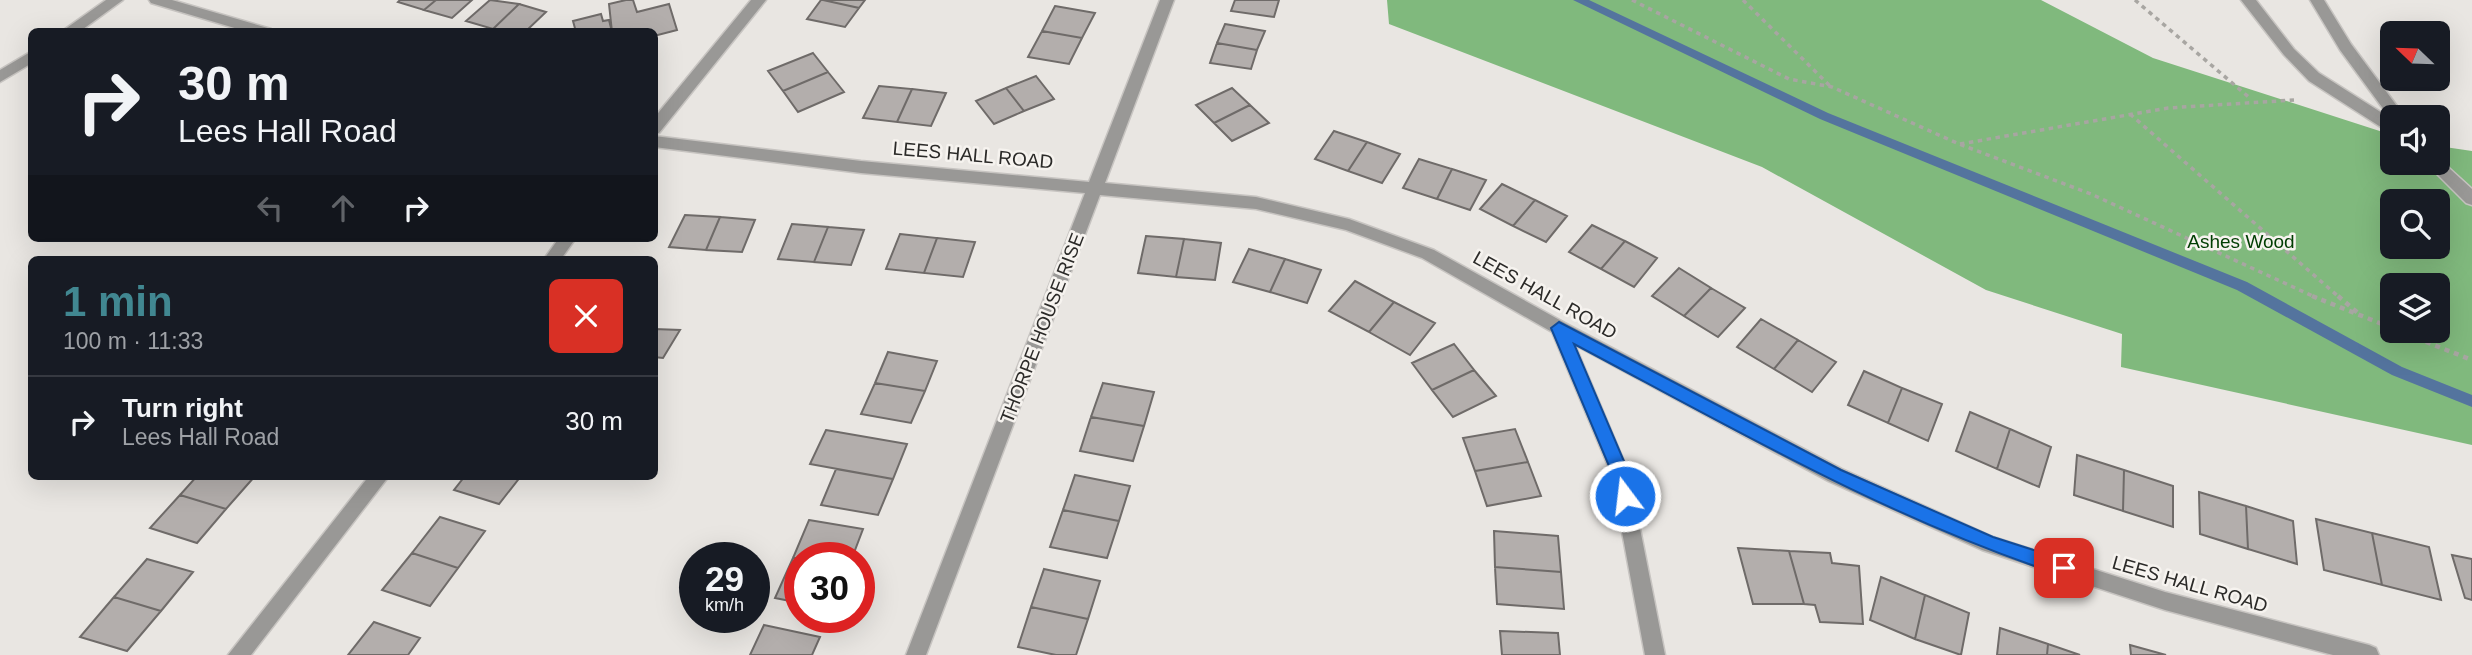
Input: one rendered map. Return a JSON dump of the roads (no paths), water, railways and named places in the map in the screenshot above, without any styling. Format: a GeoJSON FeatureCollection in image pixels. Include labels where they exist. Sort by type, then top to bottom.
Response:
{"type":"FeatureCollection","features":[{"type":"Feature","properties":{"kind":"street"},"geometry":{"type":"LineString","coordinates":[[74,28],[116,0]]}},
{"type":"Feature","properties":{"kind":"street"},"geometry":{"type":"LineString","coordinates":[[156,0],[252,28]]}},
{"type":"Feature","properties":{"kind":"street"},"geometry":{"type":"LineString","coordinates":[[658,124],[759,0]]}},
{"type":"Feature","properties":{"kind":"street","name":"THORPE HOUSE RISE"},"geometry":{"type":"LineString","coordinates":[[916,655],[1167,0]]}},
{"type":"Feature","properties":{"kind":"street"},"geometry":{"type":"LineString","coordinates":[[2248,0],[2289,52],[2314,77],[2380,119]]}},
{"type":"Feature","properties":{"kind":"street"},"geometry":{"type":"LineString","coordinates":[[2317,0],[2345,47],[2388,105]]}},
{"type":"Feature","properties":{"kind":"street"},"geometry":{"type":"LineString","coordinates":[[0,77],[28,59]]}},
{"type":"Feature","properties":{"kind":"street","name":"LEES HALL ROAD"},"geometry":{"type":"LineString","coordinates":[[658,142],[861,167],[1256,203],[1349,225],[1428,254],[1559,328],[1835,475],[1989,544],[2165,601],[2369,655]]}},
{"type":"Feature","properties":{"kind":"street"},"geometry":{"type":"LineString","coordinates":[[2448,175],[2472,199]]}},
{"type":"Feature","properties":{"kind":"street"},"geometry":{"type":"LineString","coordinates":[[554,256],[565,242]]}},
{"type":"Feature","properties":{"kind":"street"},"geometry":{"type":"LineString","coordinates":[[1559,328],[1620,473],[1655,655]]}},
{"type":"Feature","properties":{"kind":"street"},"geometry":{"type":"LineString","coordinates":[[238,655],[377,480]]}},
{"type":"Feature","properties":{"kind":"waterway"},"geometry":{"type":"LineString","coordinates":[[1579,0],[1824,116],[2242,286],[2397,371],[2472,401]]}},
{"type":"Feature","properties":{"kind":"park label","name":"Ashes Wood"},"geometry":{"type":"Point","coordinates":[2241,241]}}]}
